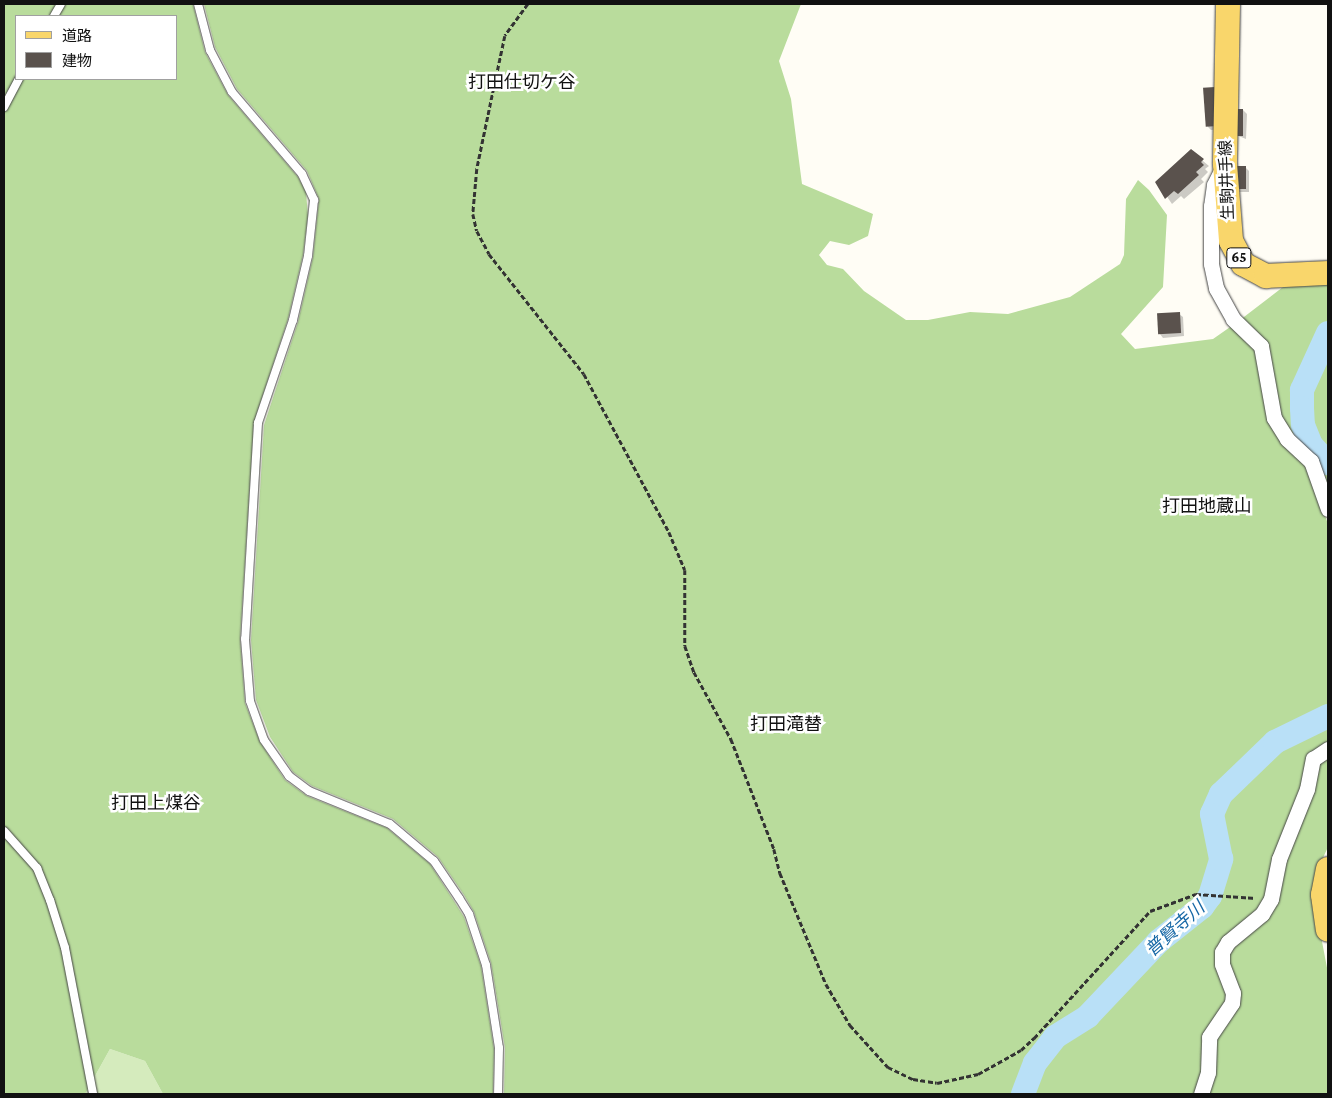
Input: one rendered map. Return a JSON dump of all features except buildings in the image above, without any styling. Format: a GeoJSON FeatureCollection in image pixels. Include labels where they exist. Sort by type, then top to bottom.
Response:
{"type":"FeatureCollection","features":[{"type":"Feature","properties":{"kind":"main road","name":"生駒井手線"},"geometry":{"type":"LineString","coordinates":[[1228,4],[1225,164],[1227,223],[1231,242],[1243,264],[1266,276],[1328,273]]}},
{"type":"Feature","properties":{"kind":"main road"},"geometry":{"type":"LineString","coordinates":[[1328,868],[1323,895],[1328,930]]}},
{"type":"Feature","properties":{"kind":"street"},"geometry":{"type":"LineString","coordinates":[[1225,164],[1214,186],[1211,206],[1211,264],[1216,288],[1233,319],[1261,346],[1274,418],[1287,439],[1311,461],[1328,509]]}},
{"type":"Feature","properties":{"kind":"street"},"geometry":{"type":"LineString","coordinates":[[1201,1094],[1208,1072],[1209,1037],[1232,1003],[1233,993],[1222,964],[1222,952],[1228,942],[1262,914],[1271,899],[1279,859],[1307,789],[1313,759],[1328,749]]}},
{"type":"Feature","properties":{"kind":"lane"},"geometry":{"type":"LineString","coordinates":[[55,15],[61,4]]}},
{"type":"Feature","properties":{"kind":"lane"},"geometry":{"type":"LineString","coordinates":[[198,4],[210,50],[232,92],[302,174],[314,200],[308,256],[293,320],[258,423],[245,639],[250,702],[264,740],[289,776],[309,792],[390,824],[434,861],[469,914],[486,965],[499,1048],[498,1094]]}},
{"type":"Feature","properties":{"kind":"lane"},"geometry":{"type":"LineString","coordinates":[[4,107],[18,80]]}},
{"type":"Feature","properties":{"kind":"lane"},"geometry":{"type":"LineString","coordinates":[[4,831],[37,868],[50,900],[65,948],[93,1094]]}},
{"type":"Feature","properties":{"kind":"path"},"geometry":{"type":"LineString","coordinates":[[528,4],[505,36],[477,169],[473,214],[477,231],[489,254],[584,374],[669,532],[685,570],[685,646],[694,672],[731,739],[774,849],[780,873],[826,984],[856,1033],[888,1067],[913,1079],[937,1082],[978,1074],[1021,1050],[1034,1038],[1150,911],[1166,902],[1196,894],[1271,899]]}},
{"type":"Feature","properties":{"kind":"green space"},"geometry":{"type":"Polygon","coordinates":[[[4,4],[193,4],[205,52],[228,95],[298,177],[306,192],[308,216],[303,255],[288,319],[254,422],[240,639],[245,703],[260,742],[285,780],[307,796],[387,828],[430,864],[454,901],[464,917],[481,966],[494,1049],[493,1094],[163,1094],[145,1061],[110,1049],[85,1094],[4,1094],[4,4]]]}},
{"type":"Feature","properties":{"kind":"green space"},"geometry":{"type":"Polygon","coordinates":[[[204,4],[801,4],[779,61],[791,99],[802,184],[873,214],[868,236],[849,245],[830,241],[819,255],[827,265],[843,269],[864,291],[906,320],[928,320],[970,312],[1008,314],[1070,297],[1120,264],[1124,255],[1126,199],[1138,180],[1149,190],[1167,215],[1163,287],[1121,334],[1135,349],[1213,339],[1233,325],[1254,344],[1269,419],[1307,464],[1328,524],[1328,743],[1305,773],[1266,898],[1258,911],[1224,938],[1228,993],[1196,1094],[504,1094],[505,1048],[491,963],[474,912],[464,895],[438,857],[393,819],[312,786],[293,772],[270,737],[256,700],[251,640],[264,425],[298,322],[313,257],[319,199],[307,171],[237,89],[215,47],[204,4]]]}},
{"type":"Feature","properties":{"kind":"green space"},"geometry":{"type":"Polygon","coordinates":[[[1328,282],[1328,497],[1281,423],[1271,379],[1240,320],[1283,287],[1328,282]]]}},
{"type":"Feature","properties":{"kind":"green space"},"geometry":{"type":"Polygon","coordinates":[[[1328,754],[1328,847],[1322,860],[1320,931],[1328,973],[1328,1094],[1205,1094],[1213,1038],[1236,1004],[1225,958],[1277,885],[1317,761],[1328,754]]]}},
{"type":"Feature","properties":{"kind":"green space"},"geometry":{"type":"Polygon","coordinates":[[[110,1049],[145,1061],[163,1094],[85,1094],[110,1049]]]}},
{"type":"Feature","properties":{"kind":"waterway","name":"普賢寺川"},"geometry":{"type":"LineString","coordinates":[[1328,333],[1302,390],[1303,425],[1311,445],[1328,463]]}},
{"type":"Feature","properties":{"kind":"waterway","name":"普賢寺川"},"geometry":{"type":"LineString","coordinates":[[1023,1094],[1035,1063],[1055,1037],[1088,1016],[1159,941],[1202,907],[1210,896],[1221,859],[1212,814],[1221,794],[1275,742],[1328,716]]}},
{"type":"Feature","properties":{"kind":"district","name":"打田仕切ケ谷"},"geometry":{"type":"Point","coordinates":[522,82]}},
{"type":"Feature","properties":{"kind":"district","name":"打田地蔵山"},"geometry":{"type":"Point","coordinates":[1207,506]}},
{"type":"Feature","properties":{"kind":"district","name":"打田滝替"},"geometry":{"type":"Point","coordinates":[786,724]}},
{"type":"Feature","properties":{"kind":"district","name":"打田上煤谷"},"geometry":{"type":"Point","coordinates":[156,803]}}]}
